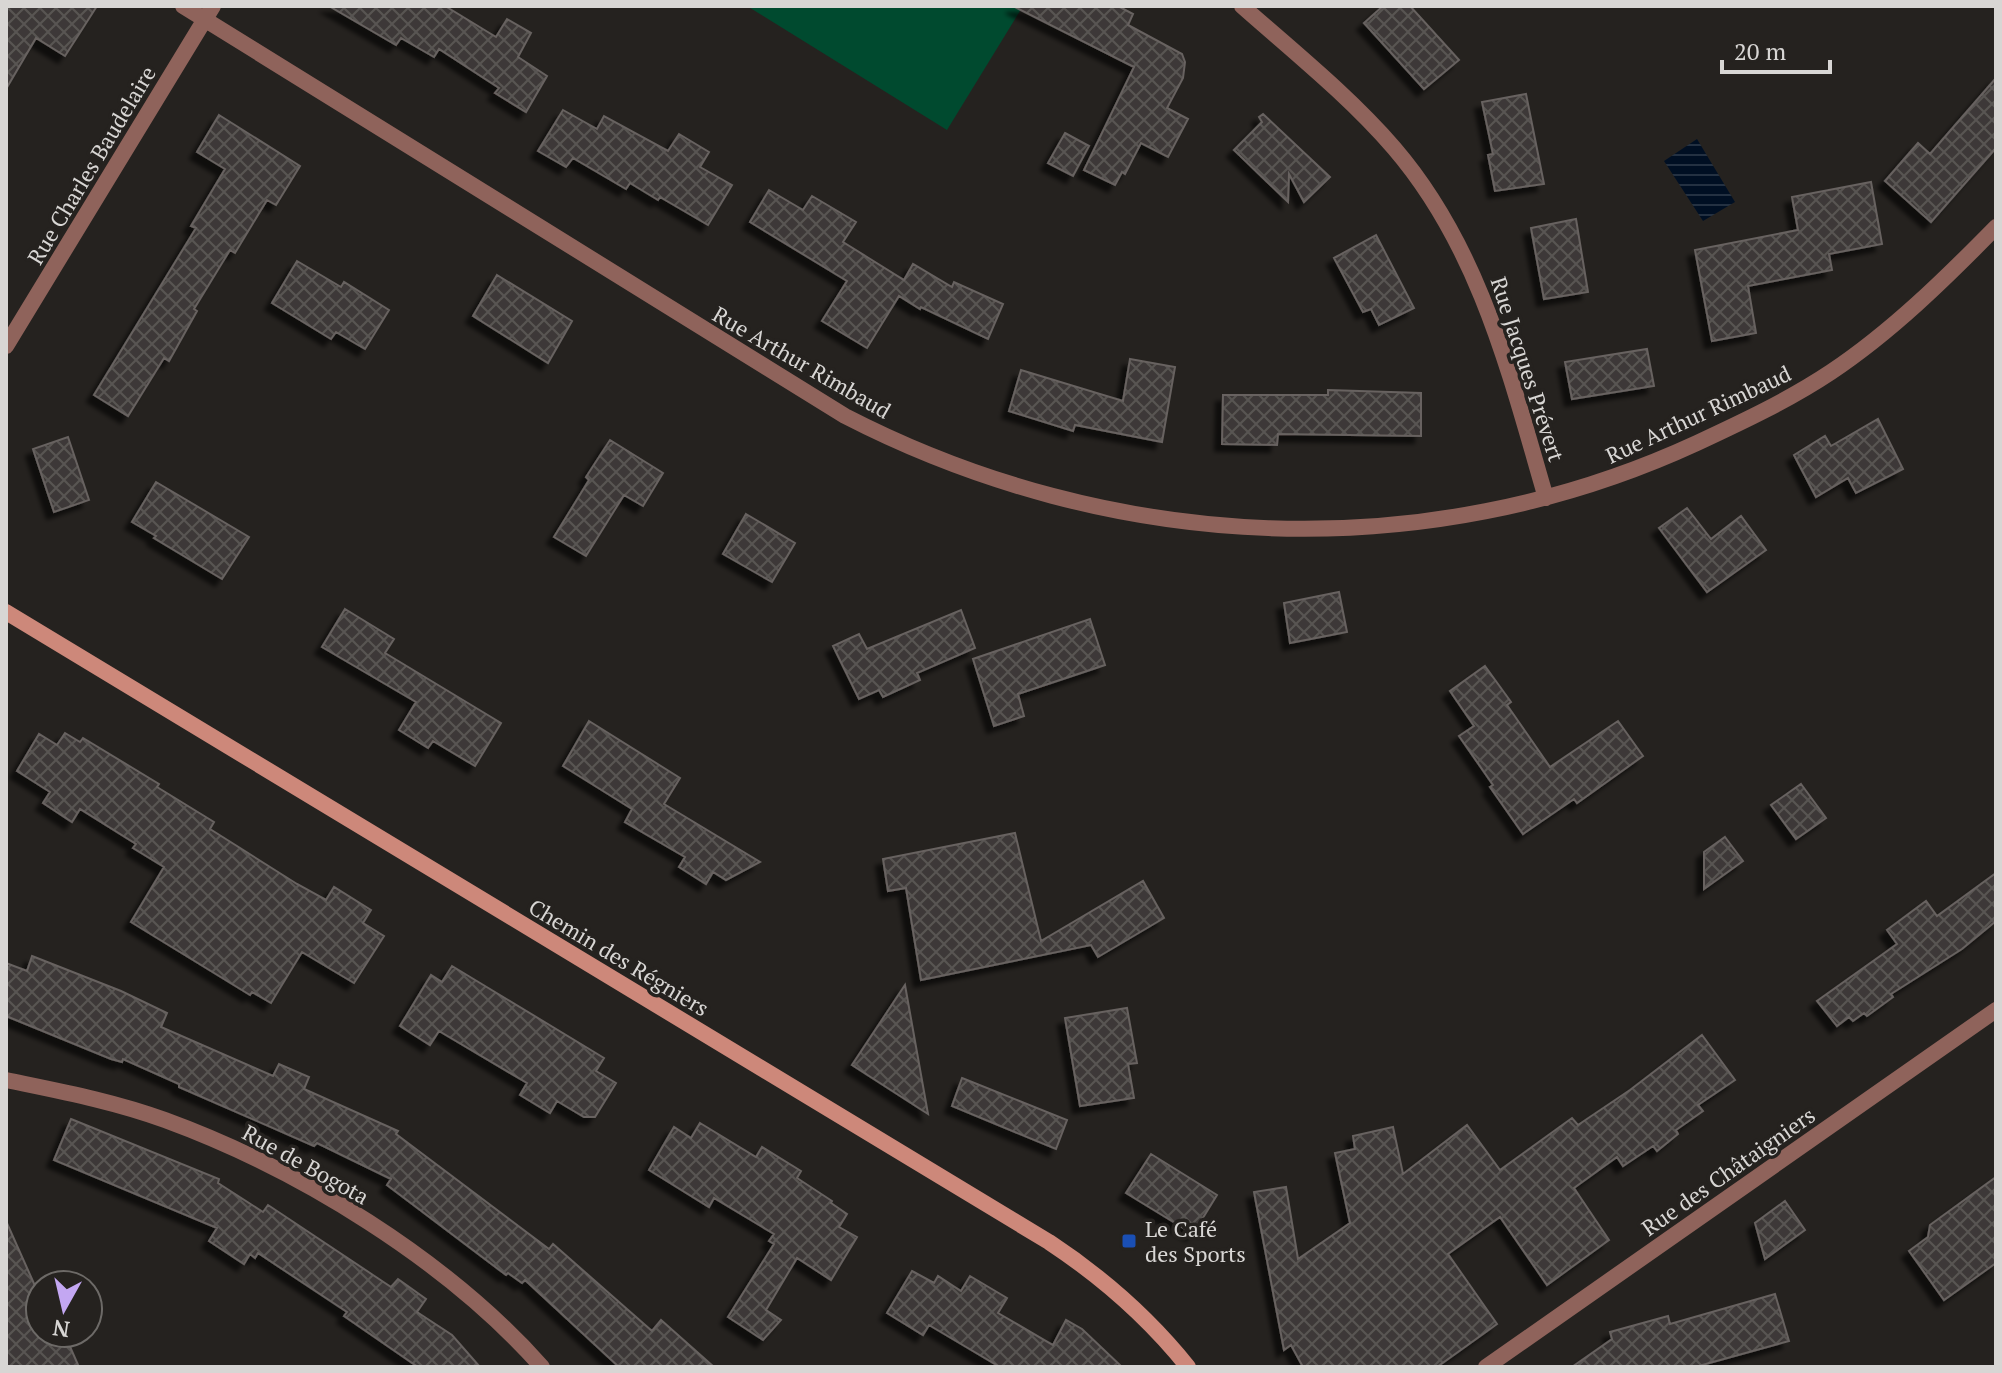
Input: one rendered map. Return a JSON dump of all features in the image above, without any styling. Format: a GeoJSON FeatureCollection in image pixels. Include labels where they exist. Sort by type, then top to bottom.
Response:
{"type":"FeatureCollection","features":[{"type":"Feature","properties":{"kind":"main road","name":"Chemin des Régniers"},"geometry":{"type":"LineString","coordinates":[[6,612],[1049,1242],[1106,1282],[1155,1329],[1188,1367]]}},
{"type":"Feature","properties":{"kind":"street","name":"Rue Arthur Rimbaud"},"geometry":{"type":"LineString","coordinates":[[183,6],[209,13],[783,379],[872,430],[997,479],[1126,512],[1242,528],[1357,528],[1430,522],[1546,498],[1635,470],[1725,430],[1831,372],[1906,313],[1996,227]]}},
{"type":"Feature","properties":{"kind":"street","name":"Rue Jacques Prévert"},"geometry":{"type":"LineString","coordinates":[[1242,6],[1377,129],[1433,201],[1474,275],[1501,345],[1546,498]]}},
{"type":"Feature","properties":{"kind":"street","name":"Rue Charles Baudelaire"},"geometry":{"type":"LineString","coordinates":[[6,346],[209,13]]}},
{"type":"Feature","properties":{"kind":"street","name":"Rue des Châtaigniers"},"geometry":{"type":"LineString","coordinates":[[1486,1367],[1996,1010]]}},
{"type":"Feature","properties":{"kind":"street","name":"Rue de Bogota"},"geometry":{"type":"LineString","coordinates":[[6,1080],[82,1096],[166,1121],[289,1176],[410,1252],[491,1315],[542,1367]]}},
{"type":"Feature","properties":{"kind":"green space"},"geometry":{"type":"Polygon","coordinates":[[[747,6],[1023,6],[947,130],[747,6]]]}},
{"type":"Feature","properties":{"kind":"water"},"geometry":{"type":"Polygon","coordinates":[[[1697,139],[1735,202],[1703,221],[1664,161],[1697,139]]]}},
{"type":"Feature","properties":{"kind":"building"},"geometry":{"type":"Polygon","coordinates":[[[6,6],[97,6],[65,56],[36,38],[6,89],[6,6]]]}},
{"type":"Feature","properties":{"kind":"building"},"geometry":{"type":"Polygon","coordinates":[[[329,6],[445,6],[496,37],[507,19],[531,33],[518,57],[547,76],[526,112],[495,93],[499,88],[439,49],[434,57],[401,38],[396,45],[329,6]]]}},
{"type":"Feature","properties":{"kind":"building"},"geometry":{"type":"Polygon","coordinates":[[[1013,6],[1118,6],[1133,14],[1128,25],[1182,54],[1185,62],[1183,78],[1167,108],[1188,119],[1168,157],[1141,143],[1125,174],[1122,172],[1115,185],[1084,170],[1134,67],[1013,6]]]}},
{"type":"Feature","properties":{"kind":"building"},"geometry":{"type":"Polygon","coordinates":[[[1383,6],[1410,6],[1459,60],[1424,89],[1364,23],[1383,6]]]}},
{"type":"Feature","properties":{"kind":"building"},"geometry":{"type":"Polygon","coordinates":[[[1996,78],[1996,148],[1931,222],[1885,181],[1918,143],[1930,154],[1996,78]]]}},
{"type":"Feature","properties":{"kind":"building"},"geometry":{"type":"Polygon","coordinates":[[[1526,94],[1544,184],[1495,191],[1488,155],[1493,154],[1482,102],[1526,94]]]}},
{"type":"Feature","properties":{"kind":"building"},"geometry":{"type":"Polygon","coordinates":[[[563,110],[597,129],[604,116],[668,151],[679,134],[709,152],[700,167],[732,185],[708,225],[630,183],[626,189],[573,158],[566,167],[538,151],[563,110]]]}},
{"type":"Feature","properties":{"kind":"building"},"geometry":{"type":"Polygon","coordinates":[[[1263,114],[1330,177],[1304,202],[1289,174],[1288,202],[1234,150],[1262,122],[1259,117],[1263,114]]]}},
{"type":"Feature","properties":{"kind":"building"},"geometry":{"type":"Polygon","coordinates":[[[219,115],[300,166],[276,205],[267,200],[235,253],[230,250],[194,309],[197,311],[169,361],[164,358],[128,416],[94,395],[196,228],[191,226],[225,169],[197,152],[219,115]]]}},
{"type":"Feature","properties":{"kind":"building"},"geometry":{"type":"Polygon","coordinates":[[[1065,133],[1089,146],[1073,176],[1048,163],[1065,133]]]}},
{"type":"Feature","properties":{"kind":"building"},"geometry":{"type":"Polygon","coordinates":[[[1871,182],[1882,244],[1829,254],[1832,270],[1748,286],[1756,333],[1712,341],[1695,250],[1798,230],[1792,197],[1871,182]]]}},
{"type":"Feature","properties":{"kind":"building"},"geometry":{"type":"Polygon","coordinates":[[[769,190],[803,210],[812,196],[856,222],[843,242],[904,280],[913,264],[952,287],[954,282],[1003,304],[988,339],[920,309],[899,296],[867,348],[822,321],[847,281],[750,222],[769,190]]]}},
{"type":"Feature","properties":{"kind":"building"},"geometry":{"type":"Polygon","coordinates":[[[1576,219],[1588,292],[1544,299],[1531,228],[1576,219]]]}},
{"type":"Feature","properties":{"kind":"building"},"geometry":{"type":"Polygon","coordinates":[[[1376,235],[1414,308],[1379,325],[1371,309],[1363,312],[1334,258],[1376,235]]]}},
{"type":"Feature","properties":{"kind":"building"},"geometry":{"type":"Polygon","coordinates":[[[297,261],[341,287],[344,282],[389,310],[365,349],[336,332],[331,339],[272,303],[297,261]]]}},
{"type":"Feature","properties":{"kind":"building"},"geometry":{"type":"Polygon","coordinates":[[[497,275],[572,321],[548,363],[473,316],[497,275]]]}},
{"type":"Feature","properties":{"kind":"building"},"geometry":{"type":"Polygon","coordinates":[[[1647,349],[1654,386],[1572,399],[1565,362],[1647,349]]]}},
{"type":"Feature","properties":{"kind":"building"},"geometry":{"type":"Polygon","coordinates":[[[1130,359],[1175,367],[1162,442],[1075,425],[1073,431],[1009,411],[1021,370],[1123,401],[1130,359]]]}},
{"type":"Feature","properties":{"kind":"building"},"geometry":{"type":"Polygon","coordinates":[[[1328,390],[1421,393],[1421,436],[1278,434],[1277,445],[1222,444],[1223,395],[1328,395],[1328,390]]]}},
{"type":"Feature","properties":{"kind":"building"},"geometry":{"type":"Polygon","coordinates":[[[1878,419],[1903,469],[1856,493],[1848,478],[1816,497],[1794,455],[1825,436],[1831,446],[1878,419]]]}},
{"type":"Feature","properties":{"kind":"building"},"geometry":{"type":"Polygon","coordinates":[[[68,437],[89,500],[54,512],[33,449],[68,437]]]}},
{"type":"Feature","properties":{"kind":"building"},"geometry":{"type":"Polygon","coordinates":[[[610,440],[663,473],[643,506],[624,495],[586,556],[554,537],[610,440]]]}},
{"type":"Feature","properties":{"kind":"building"},"geometry":{"type":"Polygon","coordinates":[[[156,482],[249,537],[222,579],[132,522],[156,482]]]}},
{"type":"Feature","properties":{"kind":"building"},"geometry":{"type":"Polygon","coordinates":[[[1687,508],[1711,539],[1741,516],[1766,550],[1707,592],[1659,528],[1687,508]]]}},
{"type":"Feature","properties":{"kind":"building"},"geometry":{"type":"Polygon","coordinates":[[[746,514],[795,543],[772,582],[723,554],[746,514]]]}},
{"type":"Feature","properties":{"kind":"building"},"geometry":{"type":"Polygon","coordinates":[[[1339,592],[1347,632],[1290,643],[1284,603],[1339,592]]]}},
{"type":"Feature","properties":{"kind":"building"},"geometry":{"type":"Polygon","coordinates":[[[345,609],[394,639],[385,653],[501,723],[475,766],[433,741],[428,748],[399,730],[416,702],[322,647],[345,609]]]}},
{"type":"Feature","properties":{"kind":"building"},"geometry":{"type":"Polygon","coordinates":[[[961,610],[975,648],[917,673],[920,680],[883,697],[879,690],[859,699],[833,646],[859,634],[867,649],[961,610]]]}},
{"type":"Feature","properties":{"kind":"building"},"geometry":{"type":"Polygon","coordinates":[[[1090,619],[1105,665],[1018,694],[1024,716],[994,726],[973,659],[1090,619]]]}},
{"type":"Feature","properties":{"kind":"building"},"geometry":{"type":"Polygon","coordinates":[[[1485,666],[1511,702],[1507,705],[1550,767],[1618,721],[1643,756],[1577,803],[1574,799],[1523,834],[1459,736],[1474,726],[1450,691],[1485,666]]]}},
{"type":"Feature","properties":{"kind":"building"},"geometry":{"type":"Polygon","coordinates":[[[589,721],[680,778],[664,804],[760,862],[726,880],[713,872],[706,884],[679,867],[685,857],[625,822],[632,809],[563,766],[589,721]]]}},
{"type":"Feature","properties":{"kind":"building"},"geometry":{"type":"Polygon","coordinates":[[[65,733],[80,742],[83,738],[159,784],[157,787],[214,822],[210,829],[297,884],[326,900],[334,887],[371,910],[363,923],[384,936],[354,983],[302,952],[271,1003],[252,992],[250,995],[131,922],[164,867],[133,848],[136,844],[80,809],[72,822],[43,803],[50,792],[17,771],[39,734],[57,745],[65,733]]]}},
{"type":"Feature","properties":{"kind":"building"},"geometry":{"type":"Polygon","coordinates":[[[1801,784],[1826,818],[1796,839],[1771,805],[1801,784]]]}},
{"type":"Feature","properties":{"kind":"building"},"geometry":{"type":"Polygon","coordinates":[[[1015,833],[1041,941],[1143,881],[1164,918],[1098,957],[1091,945],[921,980],[906,888],[888,891],[883,859],[1015,833]]]}},
{"type":"Feature","properties":{"kind":"building"},"geometry":{"type":"Polygon","coordinates":[[[1725,837],[1743,861],[1704,889],[1704,852],[1725,837]]]}},
{"type":"Feature","properties":{"kind":"building"},"geometry":{"type":"Polygon","coordinates":[[[1996,873],[1996,921],[1962,949],[1891,994],[1893,997],[1867,1016],[1864,1013],[1853,1021],[1849,1017],[1837,1026],[1817,1001],[1897,944],[1887,930],[1926,901],[1937,916],[1996,873]]]}},
{"type":"Feature","properties":{"kind":"building"},"geometry":{"type":"Polygon","coordinates":[[[32,956],[167,1013],[161,1027],[273,1076],[279,1064],[309,1077],[304,1089],[398,1131],[396,1134],[549,1249],[553,1244],[652,1331],[661,1320],[714,1367],[619,1367],[525,1280],[522,1283],[508,1273],[506,1275],[387,1185],[391,1179],[317,1143],[314,1146],[179,1087],[179,1084],[123,1059],[122,1062],[111,1059],[6,1016],[6,963],[27,971],[32,956]]]}},
{"type":"Feature","properties":{"kind":"building"},"geometry":{"type":"Polygon","coordinates":[[[452,966],[604,1058],[596,1071],[616,1083],[595,1117],[584,1117],[557,1101],[550,1113],[520,1095],[527,1083],[439,1031],[430,1045],[400,1026],[431,975],[442,982],[452,966]]]}},
{"type":"Feature","properties":{"kind":"building"},"geometry":{"type":"Polygon","coordinates":[[[905,985],[928,1114],[852,1065],[905,985]]]}},
{"type":"Feature","properties":{"kind":"building"},"geometry":{"type":"Polygon","coordinates":[[[1127,1008],[1137,1063],[1128,1064],[1134,1098],[1080,1106],[1065,1018],[1127,1008]]]}},
{"type":"Feature","properties":{"kind":"building"},"geometry":{"type":"Polygon","coordinates":[[[1702,1035],[1735,1080],[1698,1105],[1703,1111],[1676,1130],[1678,1134],[1657,1151],[1653,1146],[1623,1166],[1617,1157],[1574,1188],[1609,1240],[1547,1285],[1500,1217],[1448,1254],[1497,1324],[1437,1367],[1303,1367],[1291,1345],[1284,1350],[1254,1192],[1286,1187],[1298,1259],[1350,1223],[1335,1153],[1355,1149],[1353,1136],[1393,1127],[1403,1174],[1467,1125],[1500,1170],[1572,1118],[1578,1125],[1702,1035]]]}},
{"type":"Feature","properties":{"kind":"building"},"geometry":{"type":"Polygon","coordinates":[[[962,1078],[1067,1120],[1056,1149],[952,1106],[962,1078]]]}},
{"type":"Feature","properties":{"kind":"building"},"geometry":{"type":"Polygon","coordinates":[[[71,1119],[219,1179],[218,1183],[263,1212],[268,1205],[391,1287],[398,1279],[426,1299],[417,1312],[452,1335],[480,1367],[418,1367],[344,1316],[347,1312],[258,1253],[255,1258],[250,1254],[244,1264],[209,1241],[217,1228],[54,1160],[71,1119]]]}},
{"type":"Feature","properties":{"kind":"building"},"geometry":{"type":"Polygon","coordinates":[[[700,1123],[756,1157],[762,1147],[801,1171],[797,1178],[847,1214],[839,1227],[857,1237],[831,1280],[797,1258],[766,1310],[781,1320],[763,1340],[728,1317],[774,1244],[769,1241],[774,1234],[714,1198],[709,1207],[649,1170],[674,1127],[691,1138],[700,1123]]]}},
{"type":"Feature","properties":{"kind":"building"},"geometry":{"type":"Polygon","coordinates":[[[1151,1154],[1217,1195],[1193,1234],[1126,1193],[1151,1154]]]}},
{"type":"Feature","properties":{"kind":"building"},"geometry":{"type":"Polygon","coordinates":[[[1996,1177],[1996,1263],[1944,1300],[1909,1251],[1928,1237],[1930,1225],[1996,1177]]]}},
{"type":"Feature","properties":{"kind":"building"},"geometry":{"type":"Polygon","coordinates":[[[1785,1201],[1805,1230],[1765,1259],[1755,1223],[1785,1201]]]}},
{"type":"Feature","properties":{"kind":"building"},"geometry":{"type":"Polygon","coordinates":[[[6,1221],[27,1269],[24,1269],[24,1349],[71,1349],[79,1367],[6,1367],[6,1221]]]}},
{"type":"Feature","properties":{"kind":"building"},"geometry":{"type":"Polygon","coordinates":[[[912,1271],[934,1283],[938,1276],[961,1291],[970,1276],[1007,1298],[998,1313],[1053,1345],[1066,1320],[1082,1329],[1122,1367],[1000,1367],[929,1325],[923,1335],[887,1313],[912,1271]]]}},
{"type":"Feature","properties":{"kind":"building"},"geometry":{"type":"Polygon","coordinates":[[[1775,1294],[1789,1341],[1695,1367],[1572,1367],[1612,1339],[1610,1332],[1668,1316],[1670,1324],[1775,1294]]]}},
{"type":"Feature","properties":{"kind":"place","name":"Le Café des Sports"},"geometry":{"type":"Point","coordinates":[1129,1241]}}]}
